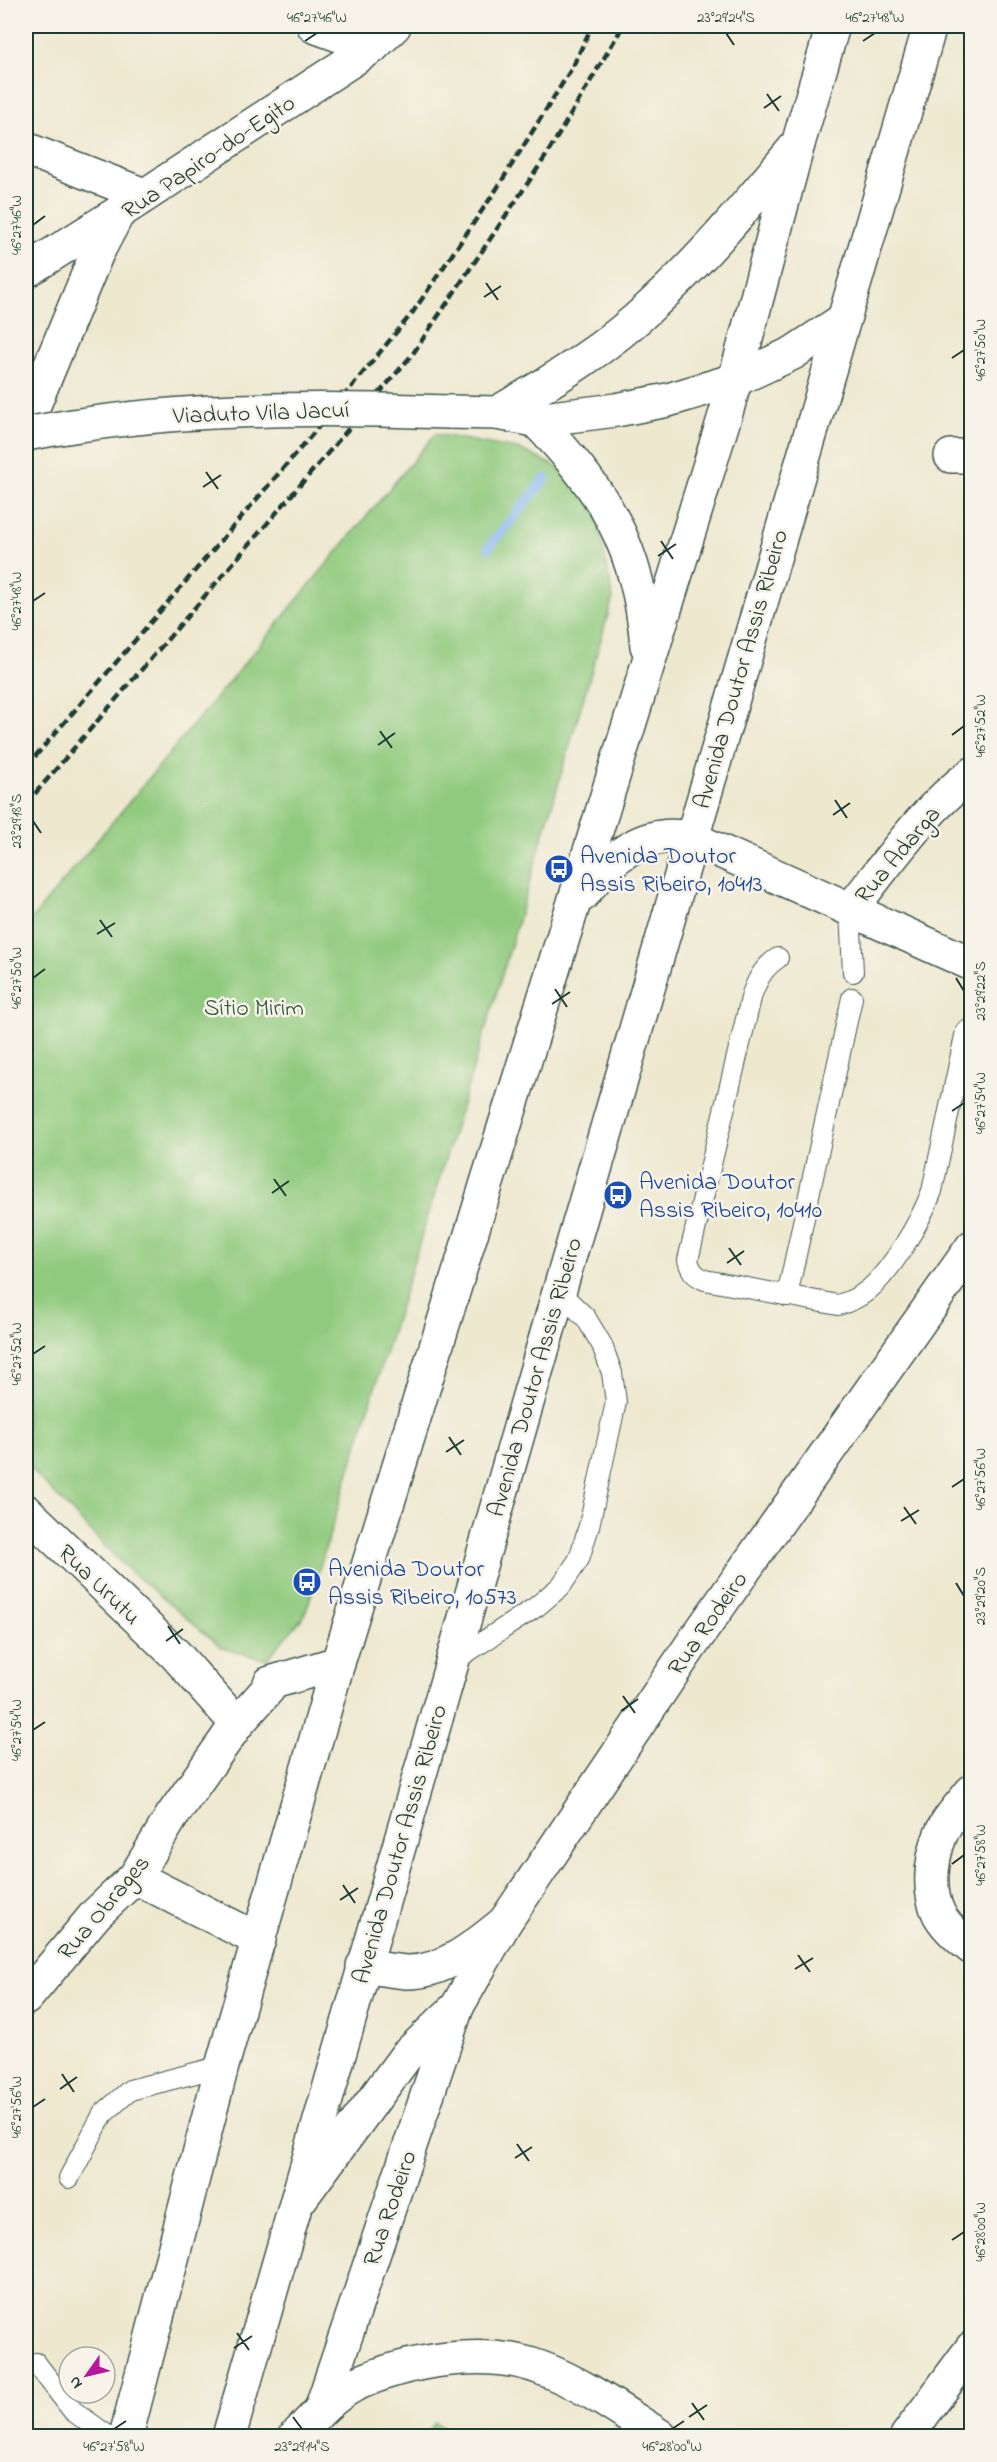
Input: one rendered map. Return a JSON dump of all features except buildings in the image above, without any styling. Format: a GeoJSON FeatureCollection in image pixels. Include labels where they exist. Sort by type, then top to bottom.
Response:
{"type":"FeatureCollection","features":[{"type":"Feature","properties":{"kind":"street"},"geometry":{"type":"LineString","coordinates":[[314,26],[383,36]]}},
{"type":"Feature","properties":{"kind":"street"},"geometry":{"type":"LineString","coordinates":[[126,2436],[222,2066],[338,1663],[575,904],[735,380],[798,144],[833,26]]}},
{"type":"Feature","properties":{"kind":"street","name":"Avenida Doutor Assis Ribeiro"},"geometry":{"type":"LineString","coordinates":[[229,2436],[345,2038],[363,1966],[691,838],[930,26]]}},
{"type":"Feature","properties":{"kind":"street","name":"Rua Papiro-do-Egito"},"geometry":{"type":"LineString","coordinates":[[26,424],[97,253],[131,204],[383,36]]}},
{"type":"Feature","properties":{"kind":"street"},"geometry":{"type":"LineString","coordinates":[[497,413],[602,347],[654,304],[718,240],[798,144]]}},
{"type":"Feature","properties":{"kind":"street"},"geometry":{"type":"LineString","coordinates":[[26,149],[131,204],[26,271]]}},
{"type":"Feature","properties":{"kind":"street"},"geometry":{"type":"LineString","coordinates":[[497,413],[535,420],[616,410],[668,400],[735,380],[793,353],[843,320]]}},
{"type":"Feature","properties":{"kind":"street","name":"Viaduto Vila Jacuí"},"geometry":{"type":"LineString","coordinates":[[26,434],[69,425],[150,416],[262,410],[343,409],[497,413]]}},
{"type":"Feature","properties":{"kind":"street"},"geometry":{"type":"LineString","coordinates":[[535,420],[563,448],[591,484],[615,523],[637,578],[644,610],[648,662]]}},
{"type":"Feature","properties":{"kind":"street","name":"Rua Adarga"},"geometry":{"type":"LineString","coordinates":[[850,910],[951,789],[972,774]]}},
{"type":"Feature","properties":{"kind":"street"},"geometry":{"type":"LineString","coordinates":[[575,904],[604,868],[631,848],[661,837],[691,838],[972,964]]}},
{"type":"Feature","properties":{"kind":"street","name":"Rua Rodeiro"},"geometry":{"type":"LineString","coordinates":[[321,2409],[457,2007],[505,1922],[690,1647],[972,1247]]}},
{"type":"Feature","properties":{"kind":"street","name":"Rua Urutu"},"geometry":{"type":"LineString","coordinates":[[26,1511],[176,1655],[237,1724]]}},
{"type":"Feature","properties":{"kind":"street"},"geometry":{"type":"LineString","coordinates":[[237,1724],[269,1688],[270,1683],[338,1663]]}},
{"type":"Feature","properties":{"kind":"street","name":"Rua Obrages"},"geometry":{"type":"LineString","coordinates":[[26,1998],[96,1914],[135,1877],[172,1816],[237,1724]]}},
{"type":"Feature","properties":{"kind":"street"},"geometry":{"type":"LineString","coordinates":[[972,1791],[946,1824],[934,1855],[932,1882],[939,1914],[959,1938],[972,1948]]}},
{"type":"Feature","properties":{"kind":"street"},"geometry":{"type":"LineString","coordinates":[[135,1877],[259,1940]]}},
{"type":"Feature","properties":{"kind":"street"},"geometry":{"type":"LineString","coordinates":[[363,1966],[407,1972],[433,1967],[467,1953],[505,1922]]}},
{"type":"Feature","properties":{"kind":"street","name":"Rua Rodeiro"},"geometry":{"type":"LineString","coordinates":[[295,2206],[406,2056],[457,2007]]}},
{"type":"Feature","properties":{"kind":"street"},"geometry":{"type":"LineString","coordinates":[[907,2436],[972,2348]]}},
{"type":"Feature","properties":{"kind":"street"},"geometry":{"type":"LineString","coordinates":[[296,2436],[321,2409],[353,2386],[399,2370],[445,2359],[500,2357],[541,2368],[592,2392],[660,2436]]}},
{"type":"Feature","properties":{"kind":"lane"},"geometry":{"type":"LineString","coordinates":[[850,910],[853,972]]}},
{"type":"Feature","properties":{"kind":"lane"},"geometry":{"type":"LineString","coordinates":[[778,958],[766,965],[752,994],[688,1260],[695,1276],[705,1280],[838,1305],[854,1300],[879,1279],[916,1226],[932,1191],[966,1031]]}},
{"type":"Feature","properties":{"kind":"lane"},"geometry":{"type":"LineString","coordinates":[[787,1296],[852,998]]}},
{"type":"Feature","properties":{"kind":"lane"},"geometry":{"type":"LineString","coordinates":[[452,1662],[536,1607],[561,1586],[579,1559],[589,1526],[616,1402],[612,1373],[602,1345],[586,1318],[559,1292]]}},
{"type":"Feature","properties":{"kind":"lane"},"geometry":{"type":"LineString","coordinates":[[69,2178],[103,2115],[130,2090],[222,2066]]}},
{"type":"Feature","properties":{"kind":"lane"},"geometry":{"type":"LineString","coordinates":[[36,2363],[73,2411],[108,2436]]}},
{"type":"Feature","properties":{"kind":"green space","name":"Sítio Mirim"},"geometry":{"type":"Polygon","coordinates":[[[435,434],[522,450],[591,484],[613,598],[506,962],[305,1615],[266,1660],[222,1648],[121,1563],[26,1464],[26,926],[435,434]]]}},
{"type":"Feature","properties":{"kind":"green space"},"geometry":{"type":"Polygon","coordinates":[[[435,2422],[456,2436],[425,2436],[435,2422]]]}},
{"type":"Feature","properties":{"kind":"waterway"},"geometry":{"type":"LineString","coordinates":[[488,548],[546,478]]}},
{"type":"Feature","properties":{"kind":"railway"},"geometry":{"type":"LineString","coordinates":[[26,767],[311,436],[413,312],[496,190],[572,68],[592,26]]}},
{"type":"Feature","properties":{"kind":"railway"},"geometry":{"type":"LineString","coordinates":[[26,804],[412,355],[546,156],[623,26]]}},
{"type":"Feature","properties":{"kind":"place","name":"Avenida Doutor Assis Ribeiro, 10413"},"geometry":{"type":"Point","coordinates":[559,869]}},
{"type":"Feature","properties":{"kind":"place","name":"Avenida Doutor Assis Ribeiro, 10410"},"geometry":{"type":"Point","coordinates":[618,1195]}},
{"type":"Feature","properties":{"kind":"place","name":"Avenida Doutor Assis Ribeiro, 10573"},"geometry":{"type":"Point","coordinates":[307,1582]}}]}
